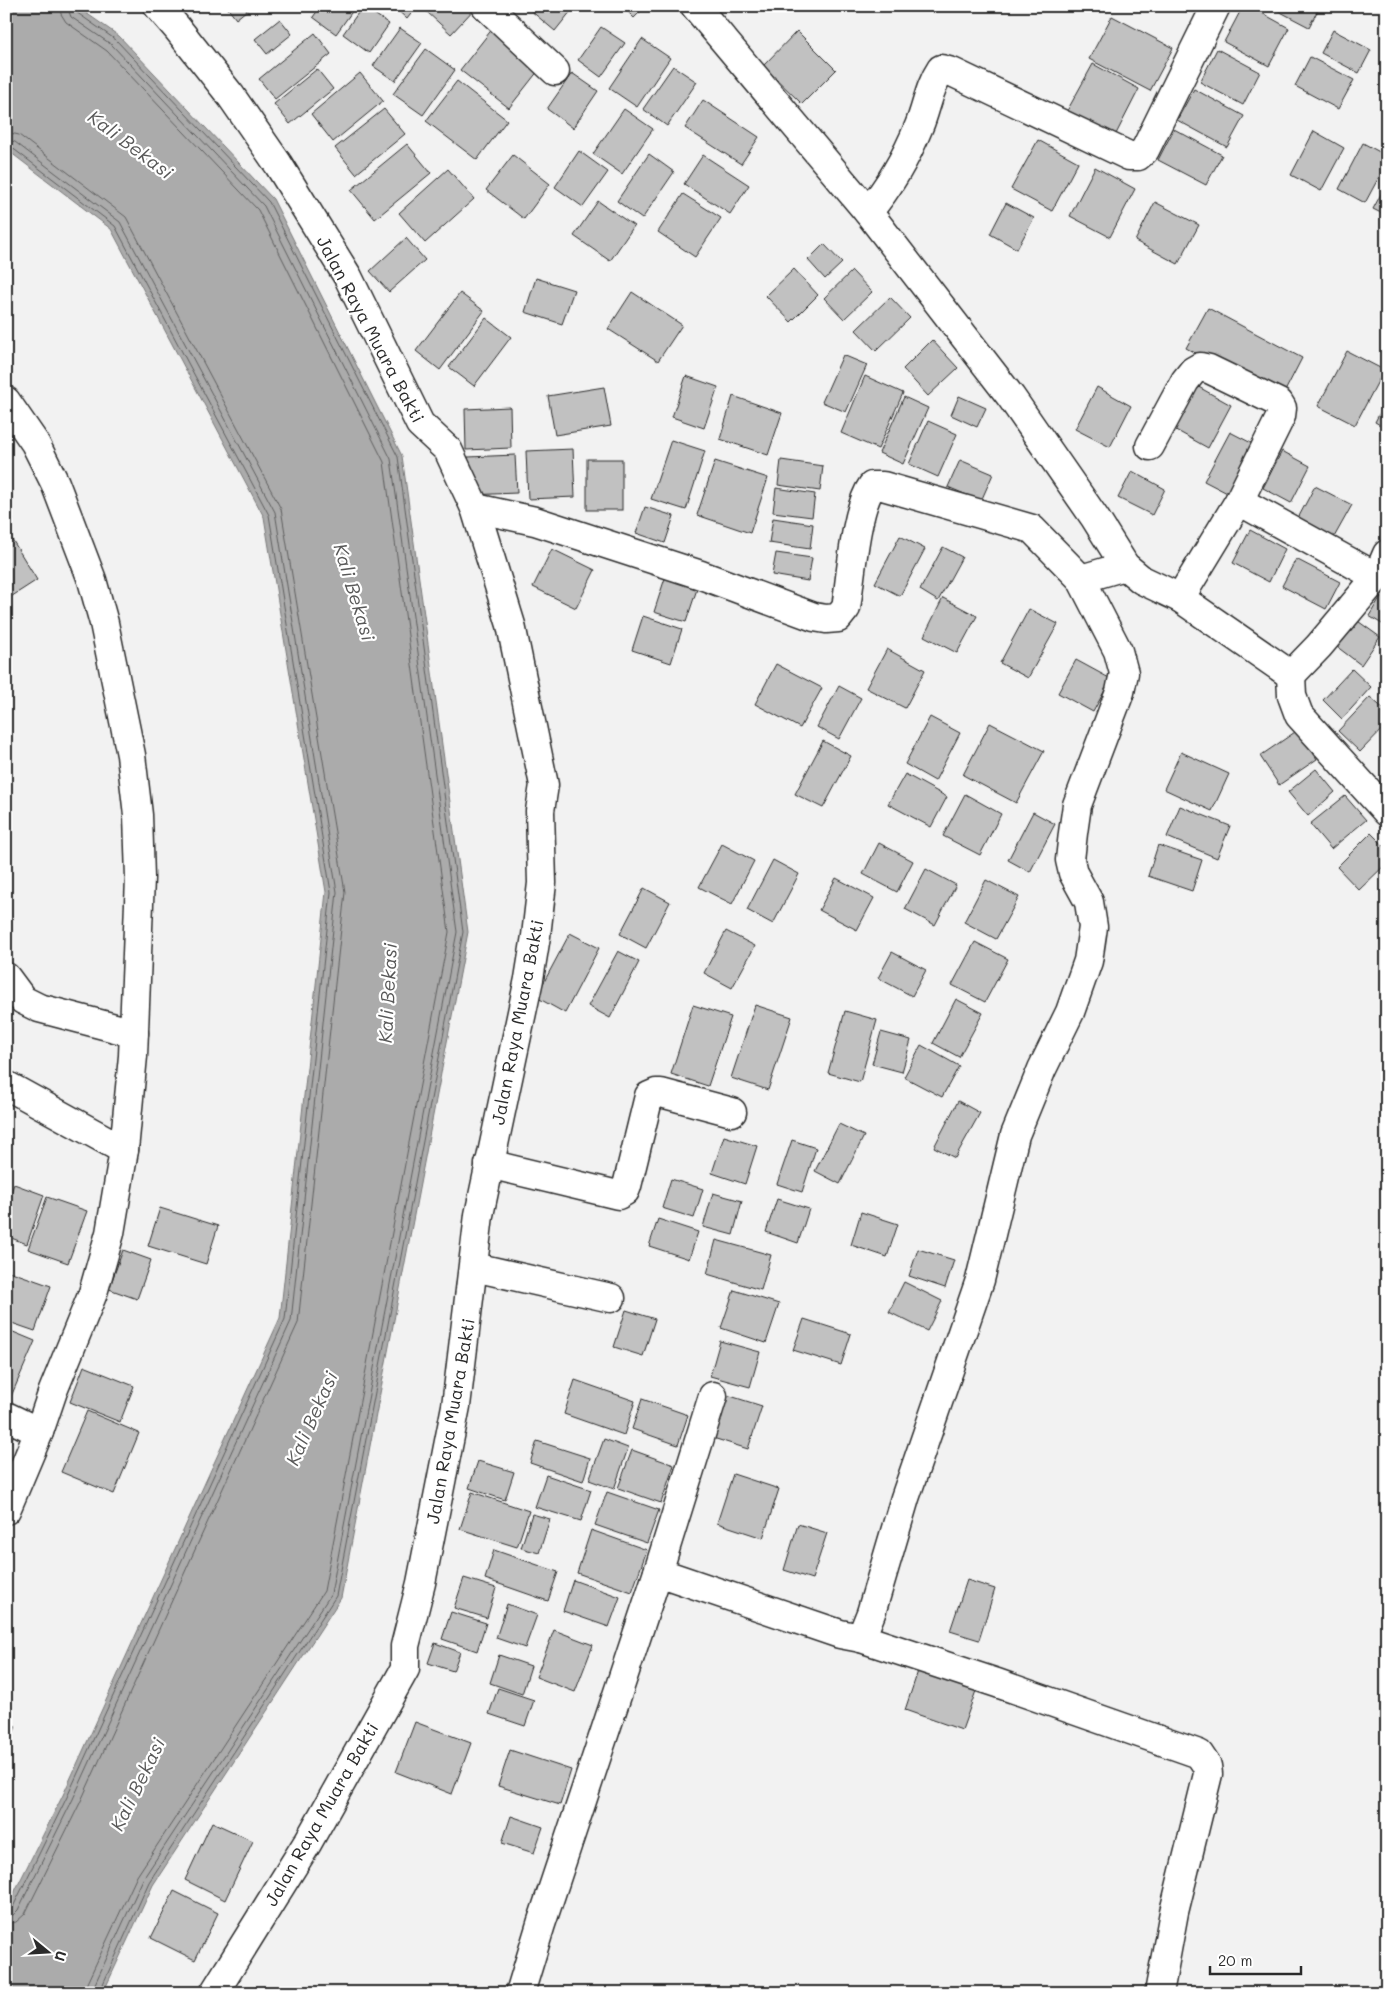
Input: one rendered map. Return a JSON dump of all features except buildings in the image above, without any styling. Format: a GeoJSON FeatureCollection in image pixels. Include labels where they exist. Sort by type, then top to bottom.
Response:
{"type":"FeatureCollection","features":[{"type":"Feature","properties":{"kind":"street","name":"Jalan Raya Muara Bakti"},"geometry":{"type":"LineString","coordinates":[[158,6],[231,96],[278,164],[348,277],[420,424],[448,450],[475,508],[511,625],[544,785],[540,812],[542,883],[536,936],[529,979],[489,1164],[480,1215],[456,1406],[420,1583],[405,1646],[405,1668],[308,1842],[214,1993]]}},
{"type":"Feature","properties":{"kind":"street"},"geometry":{"type":"LineString","coordinates":[[486,6],[555,71]]}},
{"type":"Feature","properties":{"kind":"street"},"geometry":{"type":"LineString","coordinates":[[695,6],[868,212],[1011,397],[1095,518],[1121,568],[1180,598],[1291,675]]}},
{"type":"Feature","properties":{"kind":"street"},"geometry":{"type":"LineString","coordinates":[[868,212],[887,190],[904,160],[920,125],[933,80],[941,69],[952,72],[1129,156],[1138,156],[1145,150],[1216,6]]}},
{"type":"Feature","properties":{"kind":"street"},"geometry":{"type":"LineString","coordinates":[[1150,446],[1185,381],[1192,372],[1200,367],[1209,368],[1279,403],[1282,408],[1281,416],[1239,501],[1180,598]]}},
{"type":"Feature","properties":{"kind":"street"},"geometry":{"type":"LineString","coordinates":[[6,401],[35,443],[70,518],[92,580],[104,623],[131,755],[138,824],[140,878],[134,1033],[124,1150],[110,1233],[93,1293],[53,1391],[39,1432],[6,1510]]}},
{"type":"Feature","properties":{"kind":"street"},"geometry":{"type":"LineString","coordinates":[[475,508],[535,521],[701,575],[814,617],[826,619],[838,618],[846,608],[860,515],[866,495],[872,486],[883,486],[1032,529],[1086,577],[1118,651],[1124,673],[1120,692],[1077,806],[1070,860],[1073,873],[1089,902],[1093,927],[1088,961],[1070,1012],[1042,1069],[1015,1134],[980,1280],[905,1498],[871,1613],[861,1638]]}},
{"type":"Feature","properties":{"kind":"street"},"geometry":{"type":"LineString","coordinates":[[1239,501],[1382,565],[1319,646],[1291,675],[1292,696],[1298,715],[1387,812]]}},
{"type":"Feature","properties":{"kind":"street"},"geometry":{"type":"LineString","coordinates":[[1086,577],[1121,568]]}},
{"type":"Feature","properties":{"kind":"street"},"geometry":{"type":"LineString","coordinates":[[6,977],[15,997],[39,1008],[134,1033]]}},
{"type":"Feature","properties":{"kind":"street"},"geometry":{"type":"LineString","coordinates":[[6,1085],[124,1150]]}},
{"type":"Feature","properties":{"kind":"street"},"geometry":{"type":"LineString","coordinates":[[489,1164],[618,1195],[625,1191],[628,1186],[649,1096],[661,1093],[732,1112]]}},
{"type":"Feature","properties":{"kind":"street"},"geometry":{"type":"LineString","coordinates":[[474,1267],[610,1298]]}},
{"type":"Feature","properties":{"kind":"street"},"geometry":{"type":"LineString","coordinates":[[520,1993],[541,1924],[658,1572],[713,1396]]}},
{"type":"Feature","properties":{"kind":"street"},"geometry":{"type":"LineString","coordinates":[[6,1416],[39,1432]]}},
{"type":"Feature","properties":{"kind":"street"},"geometry":{"type":"LineString","coordinates":[[658,1572],[840,1634],[861,1638],[1194,1751],[1203,1759],[1207,1766],[1208,1774],[1174,1912],[1159,1993]]}},
{"type":"Feature","properties":{"kind":"water","name":"Kali Bekasi"},"geometry":{"type":"Polygon","coordinates":[[[6,6],[76,6],[119,36],[273,199],[402,456],[468,932],[341,1598],[153,1885],[103,1993],[6,1993],[6,1909],[63,1795],[280,1318],[326,892],[264,517],[111,229],[6,149],[6,6]]]}}]}
